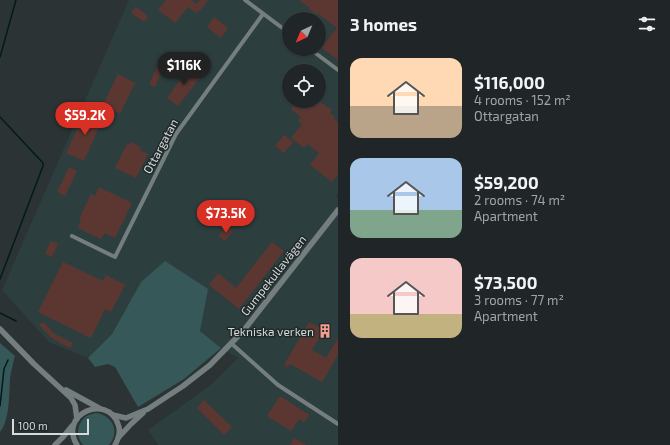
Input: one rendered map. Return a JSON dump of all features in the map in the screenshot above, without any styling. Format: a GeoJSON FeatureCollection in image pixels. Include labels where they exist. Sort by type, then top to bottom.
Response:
{"type":"FeatureCollection","features":[{"type":"Feature","properties":{"kind":"street"},"geometry":{"type":"LineString","coordinates":[[245,0],[282,28]]}},
{"type":"Feature","properties":{"kind":"street","name":"Ottargatan"},"geometry":{"type":"LineString","coordinates":[[72,236],[115,257],[176,134],[263,14]]}},
{"type":"Feature","properties":{"kind":"street"},"geometry":{"type":"LineString","coordinates":[[319,56],[338,70]]}},
{"type":"Feature","properties":{"kind":"street","name":"Gumpekullavägen"},"geometry":{"type":"LineString","coordinates":[[118,438],[148,409],[196,377],[232,344],[249,325],[338,210]]}},
{"type":"Feature","properties":{"kind":"street"},"geometry":{"type":"LineString","coordinates":[[0,329],[34,364],[71,398],[75,405],[73,436],[77,445]]}},
{"type":"Feature","properties":{"kind":"street"},"geometry":{"type":"LineString","coordinates":[[232,344],[278,385],[338,424]]}},
{"type":"Feature","properties":{"kind":"street"},"geometry":{"type":"LineString","coordinates":[[60,387],[112,415],[119,426],[118,438],[115,445]]}},
{"type":"Feature","properties":{"kind":"street"},"geometry":{"type":"LineString","coordinates":[[55,445],[64,437],[75,421],[87,410],[100,409]]}},
{"type":"Feature","properties":{"kind":"street","name":"Gumpekullavägen"},"geometry":{"type":"LineString","coordinates":[[112,415],[126,418],[148,409]]}},
{"type":"Feature","properties":{"kind":"shaded area"},"geometry":{"type":"Polygon","coordinates":[[[129,0],[338,0],[338,193],[336,196],[338,198],[338,445],[158,445],[148,430],[212,384],[238,358],[221,348],[141,282],[112,334],[88,358],[49,342],[2,290],[129,0]]]}},
{"type":"Feature","properties":{"kind":"shaded area"},"geometry":{"type":"Polygon","coordinates":[[[165,261],[208,289],[200,331],[221,348],[184,379],[138,407],[115,367],[108,364],[95,367],[88,358],[112,334],[141,282],[165,261]]]}},
{"type":"Feature","properties":{"kind":"shaded area"},"geometry":{"type":"Polygon","coordinates":[[[0,343],[15,356],[10,378],[6,421],[0,432],[0,343]]]}},
{"type":"Feature","properties":{"kind":"shaded area"},"geometry":{"type":"Polygon","coordinates":[[[97,413],[107,417],[111,421],[114,430],[112,440],[109,445],[83,445],[78,435],[80,424],[86,417],[97,413]]]}},
{"type":"Feature","properties":{"kind":"building"},"geometry":{"type":"Polygon","coordinates":[[[166,0],[191,0],[196,4],[200,0],[208,0],[200,11],[198,10],[196,13],[188,7],[175,23],[158,10],[166,0]]]}},
{"type":"Feature","properties":{"kind":"building"},"geometry":{"type":"Polygon","coordinates":[[[299,0],[338,1],[338,60],[326,51],[326,42],[337,28],[326,20],[326,12],[313,12],[309,9],[310,8],[299,0]]]}},
{"type":"Feature","properties":{"kind":"building"},"geometry":{"type":"Polygon","coordinates":[[[136,7],[148,16],[144,22],[131,13],[136,7]]]}},
{"type":"Feature","properties":{"kind":"building"},"geometry":{"type":"Polygon","coordinates":[[[214,17],[228,28],[221,38],[207,27],[214,17]]]}},
{"type":"Feature","properties":{"kind":"building"},"geometry":{"type":"Polygon","coordinates":[[[160,61],[165,64],[155,87],[149,84],[160,61]]]}},
{"type":"Feature","properties":{"kind":"building"},"geometry":{"type":"Polygon","coordinates":[[[190,66],[202,75],[178,106],[167,98],[190,66]]]}},
{"type":"Feature","properties":{"kind":"building"},"geometry":{"type":"Polygon","coordinates":[[[118,74],[135,83],[120,114],[103,105],[118,74]]]}},
{"type":"Feature","properties":{"kind":"building"},"geometry":{"type":"Polygon","coordinates":[[[326,106],[332,110],[330,113],[338,122],[338,174],[332,182],[310,165],[319,153],[307,144],[304,148],[291,138],[302,124],[298,121],[301,117],[291,109],[326,108],[326,106]]]}},
{"type":"Feature","properties":{"kind":"building"},"geometry":{"type":"Polygon","coordinates":[[[86,110],[103,118],[84,161],[66,153],[86,110]]]}},
{"type":"Feature","properties":{"kind":"building"},"geometry":{"type":"Polygon","coordinates":[[[284,135],[293,142],[284,153],[275,146],[284,135]]]}},
{"type":"Feature","properties":{"kind":"building"},"geometry":{"type":"Polygon","coordinates":[[[130,142],[141,147],[140,150],[148,154],[136,178],[115,168],[127,144],[129,145],[130,142]]]}},
{"type":"Feature","properties":{"kind":"building"},"geometry":{"type":"Polygon","coordinates":[[[69,167],[77,171],[65,196],[57,192],[69,167]]]}},
{"type":"Feature","properties":{"kind":"building"},"geometry":{"type":"Polygon","coordinates":[[[99,187],[132,203],[115,238],[105,233],[101,239],[78,228],[81,220],[79,219],[91,194],[95,196],[99,187]]]}},
{"type":"Feature","properties":{"kind":"building"},"geometry":{"type":"Polygon","coordinates":[[[226,226],[233,231],[225,241],[218,236],[226,226]]]}},
{"type":"Feature","properties":{"kind":"building"},"geometry":{"type":"Polygon","coordinates":[[[51,241],[58,244],[52,257],[45,254],[51,241]]]}},
{"type":"Feature","properties":{"kind":"building"},"geometry":{"type":"Polygon","coordinates":[[[272,242],[284,251],[239,309],[209,285],[218,273],[236,288],[272,242]]]}},
{"type":"Feature","properties":{"kind":"building"},"geometry":{"type":"Polygon","coordinates":[[[63,262],[103,281],[106,275],[125,285],[111,312],[105,309],[91,338],[38,312],[63,262]]]}},
{"type":"Feature","properties":{"kind":"building"},"geometry":{"type":"Polygon","coordinates":[[[43,322],[55,334],[73,343],[70,348],[53,339],[39,325],[43,322]]]}},
{"type":"Feature","properties":{"kind":"building"},"geometry":{"type":"Polygon","coordinates":[[[309,322],[324,330],[312,350],[326,358],[338,338],[338,355],[322,382],[290,364],[288,367],[284,365],[309,322]]]}},
{"type":"Feature","properties":{"kind":"building"},"geometry":{"type":"Polygon","coordinates":[[[280,396],[309,415],[304,422],[299,419],[291,431],[267,416],[280,396]]]}},
{"type":"Feature","properties":{"kind":"building"},"geometry":{"type":"Polygon","coordinates":[[[204,400],[232,427],[224,435],[197,408],[204,400]]]}},
{"type":"Feature","properties":{"kind":"building"},"geometry":{"type":"Polygon","coordinates":[[[294,438],[306,445],[290,445],[294,438]]]}},
{"type":"Feature","properties":{"kind":"waterway"},"geometry":{"type":"LineString","coordinates":[[0,57],[16,0]]}},
{"type":"Feature","properties":{"kind":"waterway"},"geometry":{"type":"LineString","coordinates":[[0,117],[43,163],[0,279]]}},
{"type":"Feature","properties":{"kind":"waterway"},"geometry":{"type":"LineString","coordinates":[[0,313],[16,321]]}},
{"type":"Feature","properties":{"kind":"waterway"},"geometry":{"type":"LineString","coordinates":[[0,406],[4,369],[8,360]]}},
{"type":"Feature","properties":{"kind":"place","name":"Tekniska verken"},"geometry":{"type":"Point","coordinates":[325,331]}}]}
